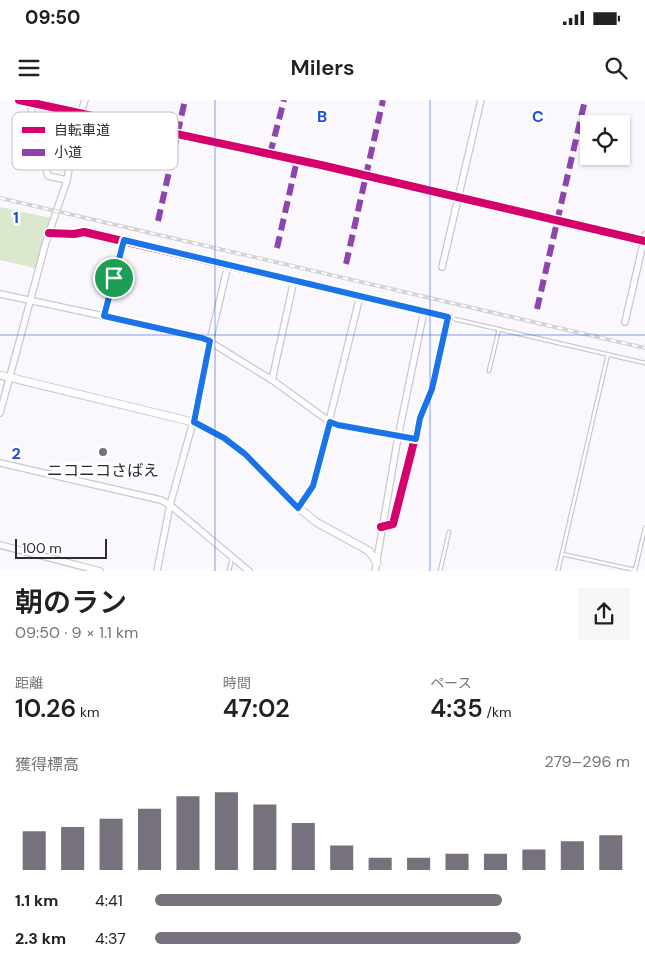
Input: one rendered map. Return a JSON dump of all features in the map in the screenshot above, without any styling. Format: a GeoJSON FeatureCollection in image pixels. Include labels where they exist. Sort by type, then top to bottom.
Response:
{"type":"FeatureCollection","features":[{"type":"Feature","properties":{"kind":"street"},"geometry":{"type":"LineString","coordinates":[[19,100],[73,112]]}},
{"type":"Feature","properties":{"kind":"street"},"geometry":{"type":"LineString","coordinates":[[442,267],[481,100]]}},
{"type":"Feature","properties":{"kind":"street"},"geometry":{"type":"LineString","coordinates":[[178,135],[321,165],[645,239],[624,322]]}},
{"type":"Feature","properties":{"kind":"street"},"geometry":{"type":"LineString","coordinates":[[46,170],[48,176],[66,180]]}},
{"type":"Feature","properties":{"kind":"street"},"geometry":{"type":"LineString","coordinates":[[0,413],[30,300],[68,170]]}},
{"type":"Feature","properties":{"kind":"street"},"geometry":{"type":"LineString","coordinates":[[50,233],[74,234],[84,232],[124,240],[448,317],[432,389],[420,418],[393,524],[382,527]]}},
{"type":"Feature","properties":{"kind":"street"},"geometry":{"type":"LineString","coordinates":[[104,316],[124,240]]}},
{"type":"Feature","properties":{"kind":"street"},"geometry":{"type":"LineString","coordinates":[[157,571],[170,505],[194,422],[210,341],[228,265]]}},
{"type":"Feature","properties":{"kind":"street"},"geometry":{"type":"LineString","coordinates":[[272,380],[294,280]]}},
{"type":"Feature","properties":{"kind":"street"},"geometry":{"type":"LineString","coordinates":[[0,294],[202,338],[210,341],[272,380],[330,422],[398,437],[416,439]]}},
{"type":"Feature","properties":{"kind":"street"},"geometry":{"type":"LineString","coordinates":[[298,508],[313,486],[360,296]]}},
{"type":"Feature","properties":{"kind":"street"},"geometry":{"type":"LineString","coordinates":[[376,567],[398,437],[424,311]]}},
{"type":"Feature","properties":{"kind":"street"},"geometry":{"type":"LineString","coordinates":[[0,375],[194,422],[224,438],[245,454],[298,508],[316,522],[369,551],[376,567]]}},
{"type":"Feature","properties":{"kind":"street"},"geometry":{"type":"LineString","coordinates":[[0,463],[161,500],[170,505],[249,571]]}},
{"type":"Feature","properties":{"kind":"street"},"geometry":{"type":"LineString","coordinates":[[0,546],[100,571]]}},
{"type":"Feature","properties":{"kind":"lane"},"geometry":{"type":"LineString","coordinates":[[448,317],[645,362]]}},
{"type":"Feature","properties":{"kind":"lane"},"geometry":{"type":"LineString","coordinates":[[489,371],[499,329]]}},
{"type":"Feature","properties":{"kind":"lane"},"geometry":{"type":"LineString","coordinates":[[558,571],[608,354]]}},
{"type":"Feature","properties":{"kind":"lane"},"geometry":{"type":"LineString","coordinates":[[562,554],[635,570],[645,528]]}},
{"type":"Feature","properties":{"kind":"lane"},"geometry":{"type":"LineString","coordinates":[[440,571],[449,532]]}},
{"type":"Feature","properties":{"kind":"lane"},"geometry":{"type":"LineString","coordinates":[[229,571],[232,557]]}},
{"type":"Feature","properties":{"kind":"green space"},"geometry":{"type":"Polygon","coordinates":[[[0,207],[51,218],[35,268],[0,260],[0,207]]]}},
{"type":"Feature","properties":{"kind":"railway"},"geometry":{"type":"LineString","coordinates":[[0,198],[645,348]]}},
{"type":"Feature","properties":{"kind":"marked path"},"geometry":{"type":"LineString","coordinates":[[178,131],[185,100]]}},
{"type":"Feature","properties":{"kind":"marked path"},"geometry":{"type":"LineString","coordinates":[[270,154],[284,100]]}},
{"type":"Feature","properties":{"kind":"marked path"},"geometry":{"type":"LineString","coordinates":[[346,264],[383,100]]}},
{"type":"Feature","properties":{"kind":"marked path"},"geometry":{"type":"LineString","coordinates":[[537,309],[585,100]]}},
{"type":"Feature","properties":{"kind":"marked path"},"geometry":{"type":"LineString","coordinates":[[277,248],[297,160]]}},
{"type":"Feature","properties":{"kind":"marked path"},"geometry":{"type":"LineString","coordinates":[[158,221],[169,170]]}},
{"type":"Feature","properties":{"kind":"cycle path"},"geometry":{"type":"LineString","coordinates":[[19,100],[75,112]]}},
{"type":"Feature","properties":{"kind":"cycle path"},"geometry":{"type":"LineString","coordinates":[[178,134],[321,165],[645,241]]}},
{"type":"Feature","properties":{"kind":"cycle path"},"geometry":{"type":"LineString","coordinates":[[49,233],[74,234],[84,232],[449,317],[432,389],[420,418],[393,524],[381,527]]}},
{"type":"Feature","properties":{"kind":"place","name":"ニコニコさばえ"},"geometry":{"type":"Point","coordinates":[103,452]}},
{"type":"Feature","properties":{"kind":"route"},"geometry":{"type":"LineString","coordinates":[[124,240],[448,317],[432,389],[420,418],[416,439],[398,437],[330,422],[313,486],[298,508],[245,454],[224,438],[194,422],[210,341],[104,316],[114,278],[124,240]]}}]}
